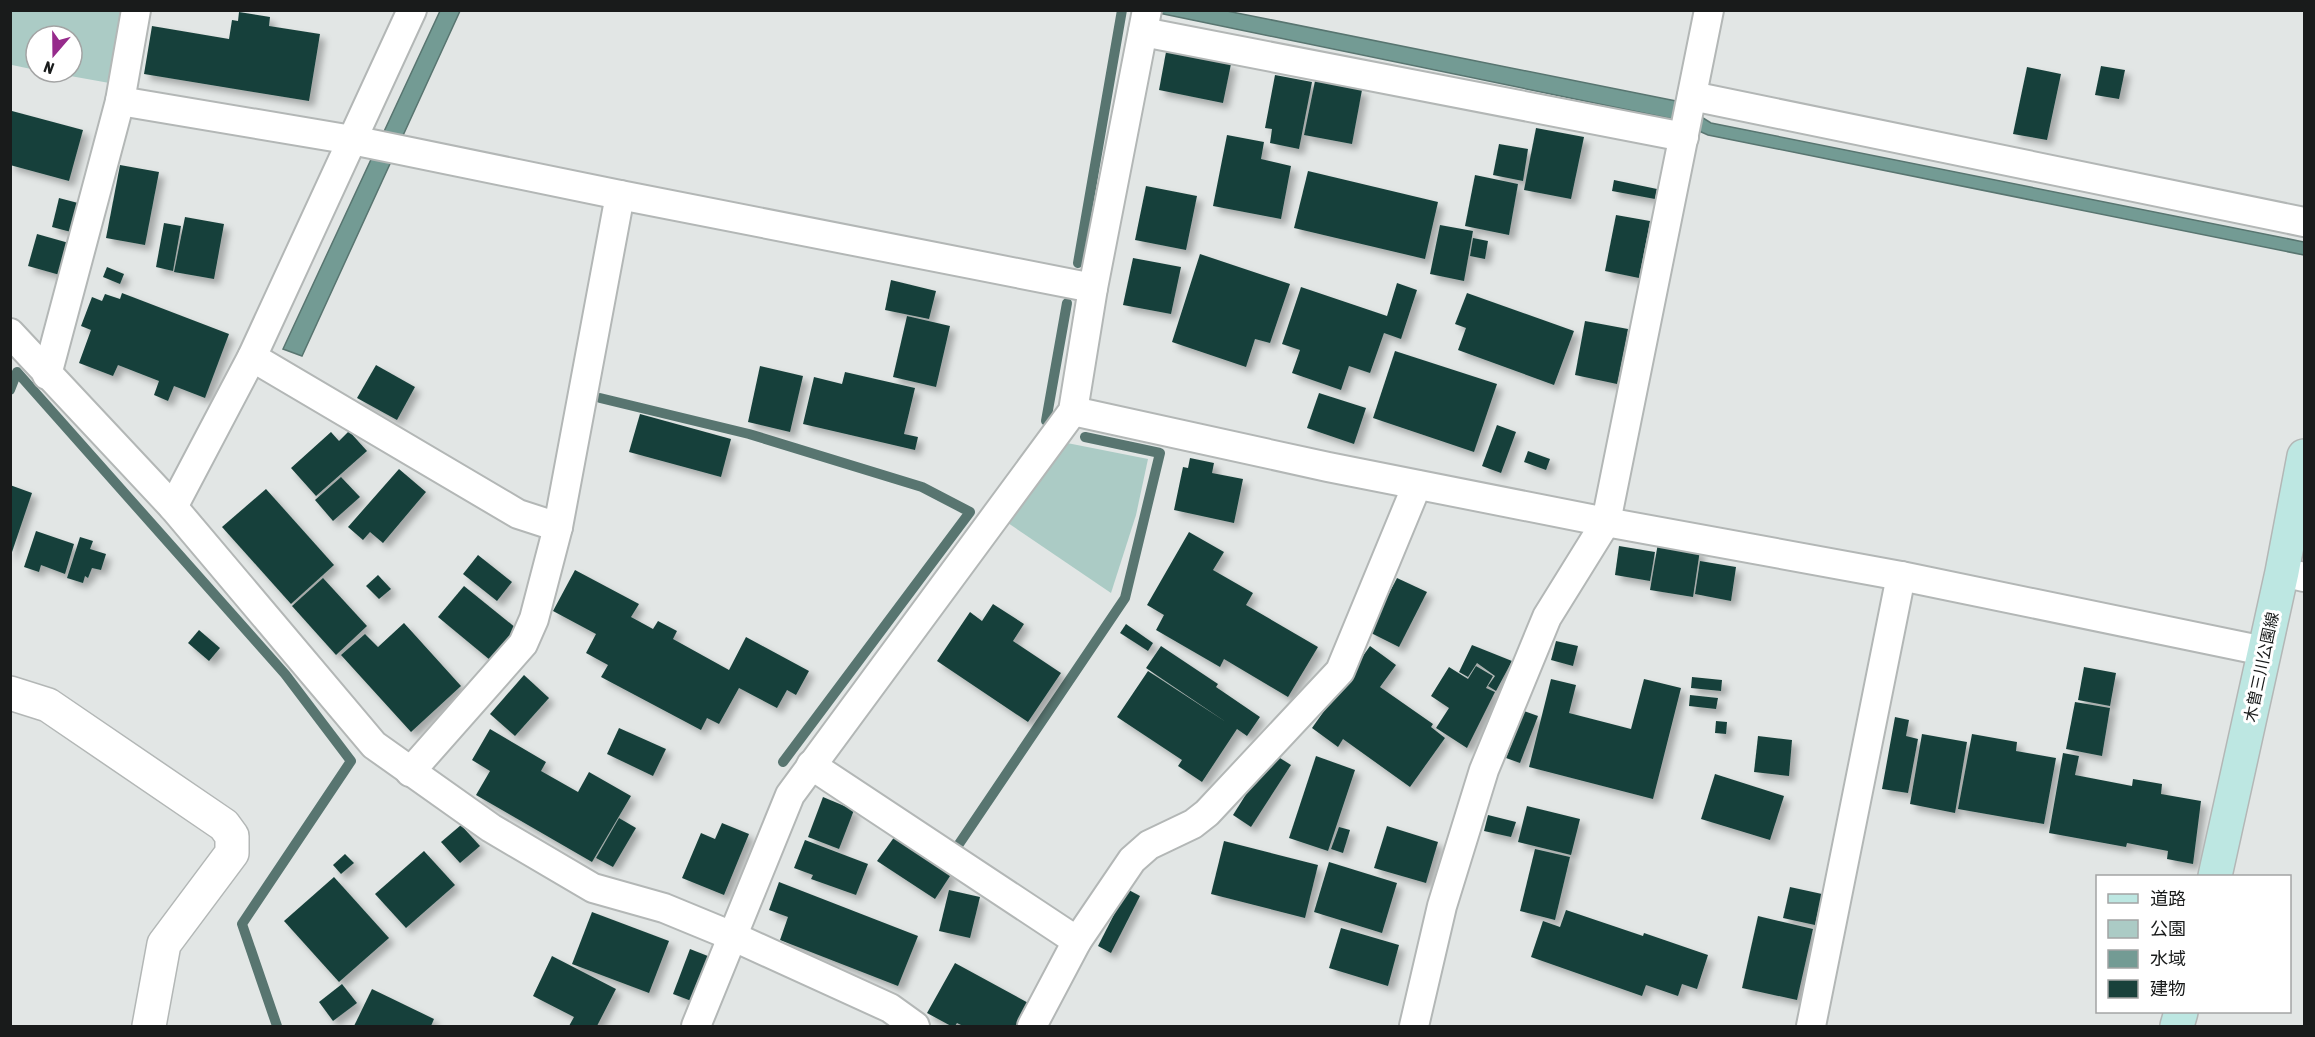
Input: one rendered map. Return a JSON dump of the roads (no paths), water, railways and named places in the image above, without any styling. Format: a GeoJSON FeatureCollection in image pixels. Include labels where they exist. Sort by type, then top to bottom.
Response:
{"type":"FeatureCollection","features":[{"type":"Feature","properties":{"kind":"main road","name":"木曽三川公園線"},"geometry":{"type":"LineString","coordinates":[[2215,875],[2264,651],[2293,574],[2304,456]]}},
{"type":"Feature","properties":{"kind":"street"},"geometry":{"type":"LineString","coordinates":[[47,375],[120,101],[136,10]]}},
{"type":"Feature","properties":{"kind":"street"},"geometry":{"type":"LineString","coordinates":[[173,507],[252,357],[359,141],[412,10]]}},
{"type":"Feature","properties":{"kind":"street"},"geometry":{"type":"LineString","coordinates":[[1414,1026],[1442,906],[1484,770],[1547,617],[1606,522],[1709,10]]}},
{"type":"Feature","properties":{"kind":"street"},"geometry":{"type":"LineString","coordinates":[[696,1026],[790,795],[1073,411],[1093,288],[1145,20],[1688,117],[2304,222]]}},
{"type":"Feature","properties":{"kind":"street"},"geometry":{"type":"LineString","coordinates":[[120,101],[359,141],[1093,288]]}},
{"type":"Feature","properties":{"kind":"street"},"geometry":{"type":"LineString","coordinates":[[410,772],[523,644],[534,619],[558,527],[620,195]]}},
{"type":"Feature","properties":{"kind":"street"},"geometry":{"type":"LineString","coordinates":[[10,333],[173,507],[374,745],[491,828],[593,888],[664,908],[732,936],[890,1008],[915,1026]]}},
{"type":"Feature","properties":{"kind":"street"},"geometry":{"type":"LineString","coordinates":[[252,357],[518,513],[558,527]]}},
{"type":"Feature","properties":{"kind":"street"},"geometry":{"type":"LineString","coordinates":[[1073,411],[1417,485],[1901,576],[2264,651]]}},
{"type":"Feature","properties":{"kind":"street"},"geometry":{"type":"LineString","coordinates":[[1032,1026],[1077,941],[1132,860],[1149,845],[1193,824],[1207,813],[1340,671],[1417,485]]}},
{"type":"Feature","properties":{"kind":"street"},"geometry":{"type":"LineString","coordinates":[[1811,1026],[1901,576]]}},
{"type":"Feature","properties":{"kind":"street"},"geometry":{"type":"LineString","coordinates":[[10,693],[48,705],[224,825],[232,836],[232,853],[164,944],[148,1026]]}},
{"type":"Feature","properties":{"kind":"street"},"geometry":{"type":"LineString","coordinates":[[811,765],[1077,941]]}},
{"type":"Feature","properties":{"kind":"water"},"geometry":{"type":"Polygon","coordinates":[[[440,11],[460,11],[302,356],[283,349],[440,11]]]}},
{"type":"Feature","properties":{"kind":"water"},"geometry":{"type":"Polygon","coordinates":[[[1149,11],[1227,11],[1676,101],[1711,123],[2304,242],[2304,255],[1708,135],[1672,119],[1149,11]]]}},
{"type":"Feature","properties":{"kind":"waterway"},"geometry":{"type":"LineString","coordinates":[[1078,263],[1122,10]]}},
{"type":"Feature","properties":{"kind":"waterway"},"geometry":{"type":"LineString","coordinates":[[1046,421],[1067,303]]}},
{"type":"Feature","properties":{"kind":"waterway"},"geometry":{"type":"LineString","coordinates":[[10,390],[17,372],[285,674],[351,761],[242,924],[277,1026]]}},
{"type":"Feature","properties":{"kind":"waterway"},"geometry":{"type":"LineString","coordinates":[[600,398],[749,434],[922,487],[970,512],[783,762]]}},
{"type":"Feature","properties":{"kind":"waterway"},"geometry":{"type":"LineString","coordinates":[[959,844],[1125,598],[1160,453],[1085,437]]}}]}
